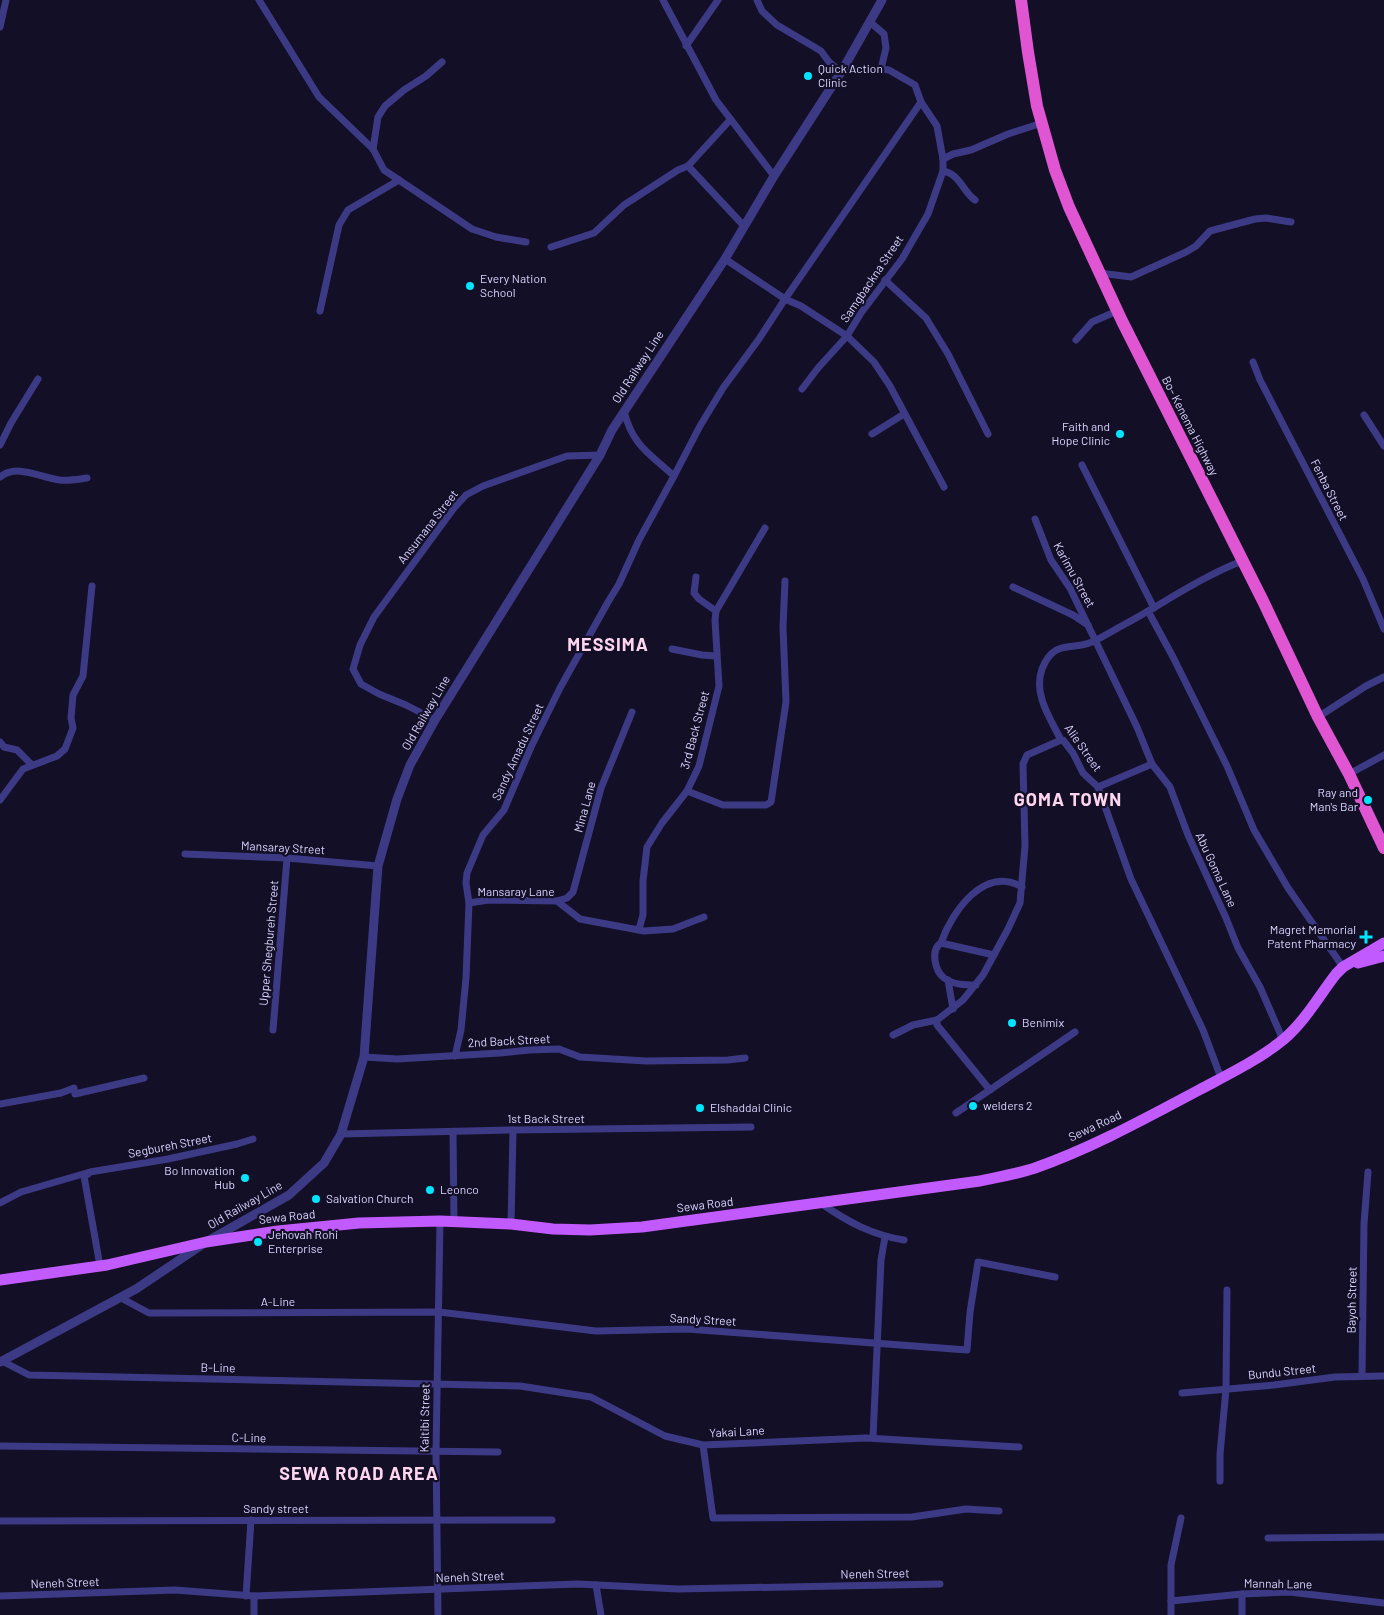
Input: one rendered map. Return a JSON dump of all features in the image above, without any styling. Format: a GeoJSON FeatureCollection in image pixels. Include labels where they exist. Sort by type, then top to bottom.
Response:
{"type":"FeatureCollection","features":[{"type":"Feature","properties":{"kind":"highway","name":"Bo- Kenema Highway"},"geometry":{"type":"LineString","coordinates":[[1021,0],[1037,106],[1055,170],[1098,273],[1285,645],[1318,717],[1349,774],[1384,848]]}},
{"type":"Feature","properties":{"kind":"main road","name":"Sewa Road"},"geometry":{"type":"LineString","coordinates":[[0,1280],[100,1266],[206,1242],[278,1231],[359,1223],[440,1221],[511,1224],[552,1229],[642,1227],[980,1181],[1034,1168],[1089,1145],[1160,1111],[1221,1078],[1283,1040],[1302,1020],[1336,974],[1384,943]]}},
{"type":"Feature","properties":{"kind":"main road"},"geometry":{"type":"LineString","coordinates":[[1346,966],[1384,956]]}},
{"type":"Feature","properties":{"kind":"street"},"geometry":{"type":"LineString","coordinates":[[0,27],[6,0]]}},
{"type":"Feature","properties":{"kind":"street"},"geometry":{"type":"LineString","coordinates":[[259,0],[319,96],[373,148],[384,170],[472,229],[496,237],[526,242]]}},
{"type":"Feature","properties":{"kind":"street"},"geometry":{"type":"LineString","coordinates":[[663,0],[716,100],[774,176]]}},
{"type":"Feature","properties":{"kind":"street"},"geometry":{"type":"LineString","coordinates":[[686,46],[718,0]]}},
{"type":"Feature","properties":{"kind":"street"},"geometry":{"type":"LineString","coordinates":[[757,0],[762,11],[776,25],[821,51],[829,62],[842,70],[881,69],[886,48],[884,34],[870,22]]}},
{"type":"Feature","properties":{"kind":"street","name":"Old Railway Line"},"geometry":{"type":"LineString","coordinates":[[1,1362],[121,1298],[206,1242],[289,1195],[324,1163],[341,1134],[364,1057],[378,866],[397,799],[407,774],[434,720],[600,454],[612,430],[725,259],[774,176],[842,70],[882,0]]}},
{"type":"Feature","properties":{"kind":"street"},"geometry":{"type":"LineString","coordinates":[[373,148],[378,116],[385,106],[442,62]]}},
{"type":"Feature","properties":{"kind":"street","name":"Samgbackna Street"},"geometry":{"type":"LineString","coordinates":[[802,389],[847,336],[861,313],[902,259],[928,214],[943,171],[943,159],[937,126],[921,102],[915,86],[889,70],[881,69]]}},
{"type":"Feature","properties":{"kind":"street","name":"Sandy Amadu Street"},"geometry":{"type":"LineString","coordinates":[[455,1056],[462,1021],[466,978],[469,903],[466,883],[467,873],[483,835],[504,810],[531,747],[560,688],[619,584],[639,540],[700,426],[723,388],[759,339],[921,102]]}},
{"type":"Feature","properties":{"kind":"street"},"geometry":{"type":"LineString","coordinates":[[551,247],[594,233],[624,205],[678,170],[688,166],[730,120]]}},
{"type":"Feature","properties":{"kind":"street"},"geometry":{"type":"LineString","coordinates":[[943,159],[1042,123]]}},
{"type":"Feature","properties":{"kind":"street"},"geometry":{"type":"LineString","coordinates":[[688,166],[744,226]]}},
{"type":"Feature","properties":{"kind":"street"},"geometry":{"type":"LineString","coordinates":[[943,171],[948,172],[961,182],[969,197],[975,200]]}},
{"type":"Feature","properties":{"kind":"street"},"geometry":{"type":"LineString","coordinates":[[320,311],[339,225],[348,210],[399,180]]}},
{"type":"Feature","properties":{"kind":"street"},"geometry":{"type":"LineString","coordinates":[[1098,273],[1131,277],[1186,252],[1196,246],[1210,231],[1255,219],[1266,218],[1291,222]]}},
{"type":"Feature","properties":{"kind":"street"},"geometry":{"type":"LineString","coordinates":[[725,259],[785,299],[801,306],[847,336],[874,362],[890,386],[944,487]]}},
{"type":"Feature","properties":{"kind":"street"},"geometry":{"type":"LineString","coordinates":[[885,280],[926,318],[948,354],[988,434]]}},
{"type":"Feature","properties":{"kind":"street"},"geometry":{"type":"LineString","coordinates":[[1076,340],[1092,322],[1117,311]]}},
{"type":"Feature","properties":{"kind":"street","name":"Fenba Street"},"geometry":{"type":"LineString","coordinates":[[1254,362],[1260,380],[1363,579],[1384,629]]}},
{"type":"Feature","properties":{"kind":"street"},"geometry":{"type":"LineString","coordinates":[[0,446],[11,423],[38,379]]}},
{"type":"Feature","properties":{"kind":"street"},"geometry":{"type":"LineString","coordinates":[[624,411],[630,431],[643,449],[674,476]]}},
{"type":"Feature","properties":{"kind":"street"},"geometry":{"type":"LineString","coordinates":[[872,434],[904,414]]}},
{"type":"Feature","properties":{"kind":"street"},"geometry":{"type":"LineString","coordinates":[[1364,415],[1384,446]]}},
{"type":"Feature","properties":{"kind":"street","name":"Ansumana Street"},"geometry":{"type":"LineString","coordinates":[[434,720],[361,684],[353,669],[360,645],[374,618],[454,508],[466,496],[483,486],[567,456],[600,454]]}},
{"type":"Feature","properties":{"kind":"street"},"geometry":{"type":"LineString","coordinates":[[1082,465],[1228,766],[1254,830],[1288,888],[1346,966]]}},
{"type":"Feature","properties":{"kind":"street"},"geometry":{"type":"LineString","coordinates":[[0,477],[6,473],[23,471],[61,480],[87,478]]}},
{"type":"Feature","properties":{"kind":"street","name":"Karimu Street"},"geometry":{"type":"LineString","coordinates":[[1034,519],[1051,560],[1070,588],[1096,640],[1152,764]]}},
{"type":"Feature","properties":{"kind":"street"},"geometry":{"type":"LineString","coordinates":[[696,577],[694,593],[716,611],[765,528]]}},
{"type":"Feature","properties":{"kind":"street","name":"Alie Street"},"geometry":{"type":"LineString","coordinates":[[1221,1078],[1203,1030],[1131,879],[1098,786],[1084,773],[1073,753],[1061,740],[1040,696],[1042,669],[1053,652],[1061,647],[1090,643],[1215,573],[1242,561]]}},
{"type":"Feature","properties":{"kind":"street"},"geometry":{"type":"LineString","coordinates":[[687,791],[723,804],[766,804],[771,802],[786,702],[783,627],[785,581]]}},
{"type":"Feature","properties":{"kind":"street"},"geometry":{"type":"LineString","coordinates":[[0,800],[23,769],[57,756],[65,748],[73,728],[71,718],[74,695],[83,676],[92,586]]}},
{"type":"Feature","properties":{"kind":"street"},"geometry":{"type":"LineString","coordinates":[[1013,587],[1073,615],[1089,626]]}},
{"type":"Feature","properties":{"kind":"street","name":"3rd Back Street"},"geometry":{"type":"LineString","coordinates":[[639,929],[643,915],[643,881],[647,848],[662,823],[687,791],[699,766],[719,686],[716,656],[716,611]]}},
{"type":"Feature","properties":{"kind":"street"},"geometry":{"type":"LineString","coordinates":[[672,649],[716,656]]}},
{"type":"Feature","properties":{"kind":"street"},"geometry":{"type":"LineString","coordinates":[[1318,717],[1366,686],[1384,677]]}},
{"type":"Feature","properties":{"kind":"street","name":"Mina Lane"},"geometry":{"type":"LineString","coordinates":[[557,901],[567,898],[573,892],[601,788],[632,712]]}},
{"type":"Feature","properties":{"kind":"street"},"geometry":{"type":"LineString","coordinates":[[893,1035],[912,1025],[936,1020],[953,1009],[964,1000],[976,985],[994,956],[1020,903],[1024,846],[1023,764],[1027,755],[1061,740]]}},
{"type":"Feature","properties":{"kind":"street"},"geometry":{"type":"LineString","coordinates":[[0,742],[4,746],[17,750],[32,765]]}},
{"type":"Feature","properties":{"kind":"street"},"geometry":{"type":"LineString","coordinates":[[1349,774],[1384,755]]}},
{"type":"Feature","properties":{"kind":"street"},"geometry":{"type":"LineString","coordinates":[[1098,786],[1152,764]]}},
{"type":"Feature","properties":{"kind":"street","name":"Abu Goma Lane"},"geometry":{"type":"LineString","coordinates":[[1152,764],[1170,787],[1188,835],[1238,948],[1260,987],[1283,1040]]}},
{"type":"Feature","properties":{"kind":"street","name":"Mansaray Street"},"geometry":{"type":"LineString","coordinates":[[186,854],[288,858],[378,866]]}},
{"type":"Feature","properties":{"kind":"street","name":"Upper Shegbureh Street"},"geometry":{"type":"LineString","coordinates":[[273,1030],[288,858]]}},
{"type":"Feature","properties":{"kind":"street"},"geometry":{"type":"LineString","coordinates":[[976,985],[958,985],[943,978],[935,960],[934,951],[936,946],[941,943],[950,922],[963,902],[971,895],[990,883],[1001,880],[1014,882],[1022,887]]}},
{"type":"Feature","properties":{"kind":"street","name":"Mansaray Lane"},"geometry":{"type":"LineString","coordinates":[[469,903],[489,900],[557,901],[580,919],[644,931],[673,929],[704,917]]}},
{"type":"Feature","properties":{"kind":"street"},"geometry":{"type":"LineString","coordinates":[[941,943],[994,956]]}},
{"type":"Feature","properties":{"kind":"street"},"geometry":{"type":"LineString","coordinates":[[948,980],[953,1009]]}},
{"type":"Feature","properties":{"kind":"street"},"geometry":{"type":"LineString","coordinates":[[936,1020],[937,1025],[990,1090]]}},
{"type":"Feature","properties":{"kind":"street"},"geometry":{"type":"LineString","coordinates":[[956,1113],[1075,1032]]}},
{"type":"Feature","properties":{"kind":"street","name":"2nd Back Street"},"geometry":{"type":"LineString","coordinates":[[364,1057],[397,1059],[529,1050],[559,1050],[580,1057],[646,1061],[728,1060],[744,1058]]}},
{"type":"Feature","properties":{"kind":"street"},"geometry":{"type":"LineString","coordinates":[[0,1104],[61,1093],[74,1088],[75,1094],[144,1078]]}},
{"type":"Feature","properties":{"kind":"street","name":"1st Back Street"},"geometry":{"type":"LineString","coordinates":[[341,1134],[751,1127]]}},
{"type":"Feature","properties":{"kind":"street"},"geometry":{"type":"LineString","coordinates":[[511,1224],[513,1130]]}},
{"type":"Feature","properties":{"kind":"street"},"geometry":{"type":"LineString","coordinates":[[453,1132],[454,1222]]}},
{"type":"Feature","properties":{"kind":"street","name":"Segbureh Street"},"geometry":{"type":"LineString","coordinates":[[0,1202],[21,1192],[90,1172],[168,1160],[253,1139]]}},
{"type":"Feature","properties":{"kind":"street"},"geometry":{"type":"LineString","coordinates":[[90,1172],[84,1176],[100,1266]]}},
{"type":"Feature","properties":{"kind":"street","name":"Bayoh Street"},"geometry":{"type":"LineString","coordinates":[[1362,1375],[1364,1224],[1368,1172]]}},
{"type":"Feature","properties":{"kind":"street"},"geometry":{"type":"LineString","coordinates":[[822,1204],[845,1220],[885,1237],[904,1240]]}},
{"type":"Feature","properties":{"kind":"street","name":"Kaitibi Street"},"geometry":{"type":"LineString","coordinates":[[438,1615],[436,1452],[440,1221]]}},
{"type":"Feature","properties":{"kind":"street"},"geometry":{"type":"LineString","coordinates":[[873,1438],[881,1260],[885,1237]]}},
{"type":"Feature","properties":{"kind":"street","name":"Sandy Street"},"geometry":{"type":"LineString","coordinates":[[439,1312],[596,1331],[687,1329],[967,1350],[970,1312],[978,1262],[1055,1277]]}},
{"type":"Feature","properties":{"kind":"street"},"geometry":{"type":"LineString","coordinates":[[1220,1481],[1220,1454],[1226,1389],[1226,1290]]}},
{"type":"Feature","properties":{"kind":"street","name":"A-Line"},"geometry":{"type":"LineString","coordinates":[[121,1298],[149,1313],[439,1312]]}},
{"type":"Feature","properties":{"kind":"street","name":"B-Line"},"geometry":{"type":"LineString","coordinates":[[1,1362],[29,1375],[437,1384]]}},
{"type":"Feature","properties":{"kind":"street","name":"Bundu Street"},"geometry":{"type":"LineString","coordinates":[[1182,1393],[1362,1375],[1384,1376]]}},
{"type":"Feature","properties":{"kind":"street","name":"Yakai Lane"},"geometry":{"type":"LineString","coordinates":[[437,1384],[520,1386],[591,1397],[665,1436],[703,1445],[873,1438],[1019,1447]]}},
{"type":"Feature","properties":{"kind":"street"},"geometry":{"type":"LineString","coordinates":[[703,1445],[713,1518],[912,1516],[966,1510],[999,1511]]}},
{"type":"Feature","properties":{"kind":"street","name":"C-Line"},"geometry":{"type":"LineString","coordinates":[[0,1446],[498,1452]]}},
{"type":"Feature","properties":{"kind":"street"},"geometry":{"type":"LineString","coordinates":[[1172,1615],[1171,1565],[1181,1518]]}},
{"type":"Feature","properties":{"kind":"street"},"geometry":{"type":"LineString","coordinates":[[246,1596],[251,1520]]}},
{"type":"Feature","properties":{"kind":"street","name":"Sandy street"},"geometry":{"type":"LineString","coordinates":[[0,1521],[552,1520]]}},
{"type":"Feature","properties":{"kind":"street"},"geometry":{"type":"LineString","coordinates":[[1268,1538],[1384,1537]]}},
{"type":"Feature","properties":{"kind":"street","name":"Neneh Street"},"geometry":{"type":"LineString","coordinates":[[0,1596],[175,1590],[254,1596],[578,1584],[678,1589],[940,1584]]}},
{"type":"Feature","properties":{"kind":"street"},"geometry":{"type":"LineString","coordinates":[[596,1585],[600,1615]]}},
{"type":"Feature","properties":{"kind":"street","name":"Mannah Lane"},"geometry":{"type":"LineString","coordinates":[[1171,1601],[1242,1594],[1289,1592],[1384,1603]]}},
{"type":"Feature","properties":{"kind":"street"},"geometry":{"type":"LineString","coordinates":[[1242,1594],[1242,1615]]}},
{"type":"Feature","properties":{"kind":"street"},"geometry":{"type":"LineString","coordinates":[[254,1596],[254,1615]]}},
{"type":"Feature","properties":{"kind":"place","name":"Quick Action Clinic"},"geometry":{"type":"Point","coordinates":[808,76]}},
{"type":"Feature","properties":{"kind":"place","name":"Every Nation School"},"geometry":{"type":"Point","coordinates":[470,286]}},
{"type":"Feature","properties":{"kind":"place","name":"Faith and Hope Clinic"},"geometry":{"type":"Point","coordinates":[1120,434]}},
{"type":"Feature","properties":{"kind":"place","name":"Ray and Man's Bar"},"geometry":{"type":"Point","coordinates":[1368,800]}},
{"type":"Feature","properties":{"kind":"place","name":"Magret Memorial Patent Pharmacy"},"geometry":{"type":"Point","coordinates":[1366,937]}},
{"type":"Feature","properties":{"kind":"place","name":"Benimix"},"geometry":{"type":"Point","coordinates":[1012,1023]}},
{"type":"Feature","properties":{"kind":"place","name":"welders 2"},"geometry":{"type":"Point","coordinates":[973,1106]}},
{"type":"Feature","properties":{"kind":"place","name":"Elshaddai Clinic"},"geometry":{"type":"Point","coordinates":[700,1108]}},
{"type":"Feature","properties":{"kind":"place","name":"Bo Innovation Hub"},"geometry":{"type":"Point","coordinates":[245,1178]}},
{"type":"Feature","properties":{"kind":"place","name":"Leonco"},"geometry":{"type":"Point","coordinates":[430,1190]}},
{"type":"Feature","properties":{"kind":"place","name":"Salvation Church"},"geometry":{"type":"Point","coordinates":[316,1199]}},
{"type":"Feature","properties":{"kind":"place","name":"Jehovah Rohi Enterprise"},"geometry":{"type":"Point","coordinates":[258,1242]}},
{"type":"Feature","properties":{"kind":"district","name":"MESSIMA"},"geometry":{"type":"Point","coordinates":[608,645]}},
{"type":"Feature","properties":{"kind":"district","name":"GOMA TOWN"},"geometry":{"type":"Point","coordinates":[1068,800]}},
{"type":"Feature","properties":{"kind":"district","name":"SEWA ROAD AREA"},"geometry":{"type":"Point","coordinates":[359,1474]}}]}
